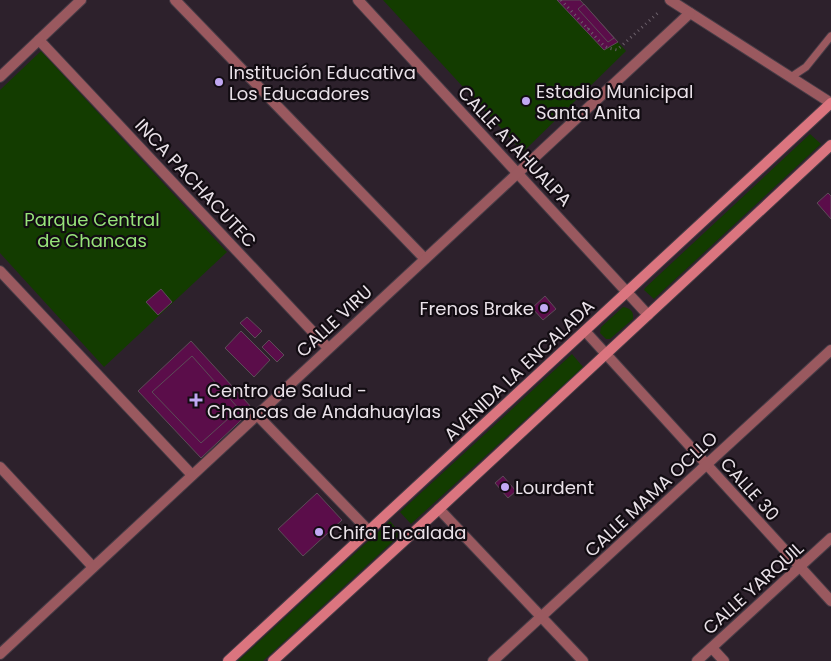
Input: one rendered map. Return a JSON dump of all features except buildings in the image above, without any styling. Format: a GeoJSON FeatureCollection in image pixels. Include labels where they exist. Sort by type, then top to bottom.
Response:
{"type":"FeatureCollection","features":[{"type":"Feature","properties":{"kind":"street"},"geometry":{"type":"LineString","coordinates":[[0,77],[81,0]]}},
{"type":"Feature","properties":{"kind":"street"},"geometry":{"type":"LineString","coordinates":[[175,0],[425,259]]}},
{"type":"Feature","properties":{"kind":"street","name":"CALLE ATAHUALPA"},"geometry":{"type":"LineString","coordinates":[[358,0],[648,315]]}},
{"type":"Feature","properties":{"kind":"street"},"geometry":{"type":"LineString","coordinates":[[670,0],[831,103]]}},
{"type":"Feature","properties":{"kind":"street","name":"CALLE VIRU"},"geometry":{"type":"LineString","coordinates":[[0,654],[690,13]]}},
{"type":"Feature","properties":{"kind":"street","name":"INCA PACHACUTEC"},"geometry":{"type":"LineString","coordinates":[[39,40],[328,348]]}},
{"type":"Feature","properties":{"kind":"street","name":"AVENIDA LA ENCALADA"},"geometry":{"type":"LineString","coordinates":[[228,661],[831,103]]}},
{"type":"Feature","properties":{"kind":"street"},"geometry":{"type":"LineString","coordinates":[[273,661],[831,145]]}},
{"type":"Feature","properties":{"kind":"street"},"geometry":{"type":"LineString","coordinates":[[0,270],[192,475]]}},
{"type":"Feature","properties":{"kind":"street","name":"CALLE 30"},"geometry":{"type":"LineString","coordinates":[[585,331],[831,601]]}},
{"type":"Feature","properties":{"kind":"street","name":"CALLE MAMA OCLLO"},"geometry":{"type":"LineString","coordinates":[[493,661],[831,350]]}},
{"type":"Feature","properties":{"kind":"street"},"geometry":{"type":"LineString","coordinates":[[257,415],[369,531]]}},
{"type":"Feature","properties":{"kind":"street"},"geometry":{"type":"LineString","coordinates":[[0,466],[93,567]]}},
{"type":"Feature","properties":{"kind":"street"},"geometry":{"type":"LineString","coordinates":[[439,509],[583,661]]}},
{"type":"Feature","properties":{"kind":"street","name":"CALLE YARQUIL"},"geometry":{"type":"LineString","coordinates":[[697,661],[831,538]]}},
{"type":"Feature","properties":{"kind":"street"},"geometry":{"type":"LineString","coordinates":[[712,648],[724,661]]}},
{"type":"Feature","properties":{"kind":"lane"},"geometry":{"type":"LineString","coordinates":[[791,77],[806,67],[830,40]]}},
{"type":"Feature","properties":{"kind":"path"},"geometry":{"type":"LineString","coordinates":[[561,0],[603,45],[617,50],[660,11]]}},
{"type":"Feature","properties":{"kind":"path"},"geometry":{"type":"LineString","coordinates":[[588,29],[592,25]]}},
{"type":"Feature","properties":{"kind":"green space","name":"Estadio Municipal Santa Anita"},"geometry":{"type":"Polygon","coordinates":[[[383,0],[580,0],[626,51],[523,152],[383,0]]]}},
{"type":"Feature","properties":{"kind":"green space","name":"Parque Central de Chancas"},"geometry":{"type":"Polygon","coordinates":[[[41,51],[227,252],[104,367],[0,253],[0,90],[41,51]]]}},
{"type":"Feature","properties":{"kind":"green space"},"geometry":{"type":"Polygon","coordinates":[[[810,134],[821,144],[654,299],[644,290],[645,288],[810,134]]]}},
{"type":"Feature","properties":{"kind":"green space"},"geometry":{"type":"Polygon","coordinates":[[[623,307],[631,310],[633,319],[610,339],[606,339],[600,333],[601,327],[623,307]]]}},
{"type":"Feature","properties":{"kind":"green space"},"geometry":{"type":"Polygon","coordinates":[[[572,354],[583,367],[411,524],[400,512],[572,354]]]}},
{"type":"Feature","properties":{"kind":"green space"},"geometry":{"type":"Polygon","coordinates":[[[390,521],[401,534],[263,661],[238,661],[390,521]]]}},
{"type":"Feature","properties":{"kind":"place","name":"Institución Educativa Los Educadores"},"geometry":{"type":"Point","coordinates":[219,82]}},
{"type":"Feature","properties":{"kind":"place","name":"Estadio Municipal Santa Anita"},"geometry":{"type":"Point","coordinates":[526,101]}},
{"type":"Feature","properties":{"kind":"place","name":"Frenos Brake"},"geometry":{"type":"Point","coordinates":[544,308]}},
{"type":"Feature","properties":{"kind":"place","name":"Centro de Salud - Chancas de Andahuaylas"},"geometry":{"type":"Point","coordinates":[196,400]}},
{"type":"Feature","properties":{"kind":"place","name":"Lourdent"},"geometry":{"type":"Point","coordinates":[505,487]}},
{"type":"Feature","properties":{"kind":"place","name":"Chifa Encalada"},"geometry":{"type":"Point","coordinates":[319,532]}}]}
